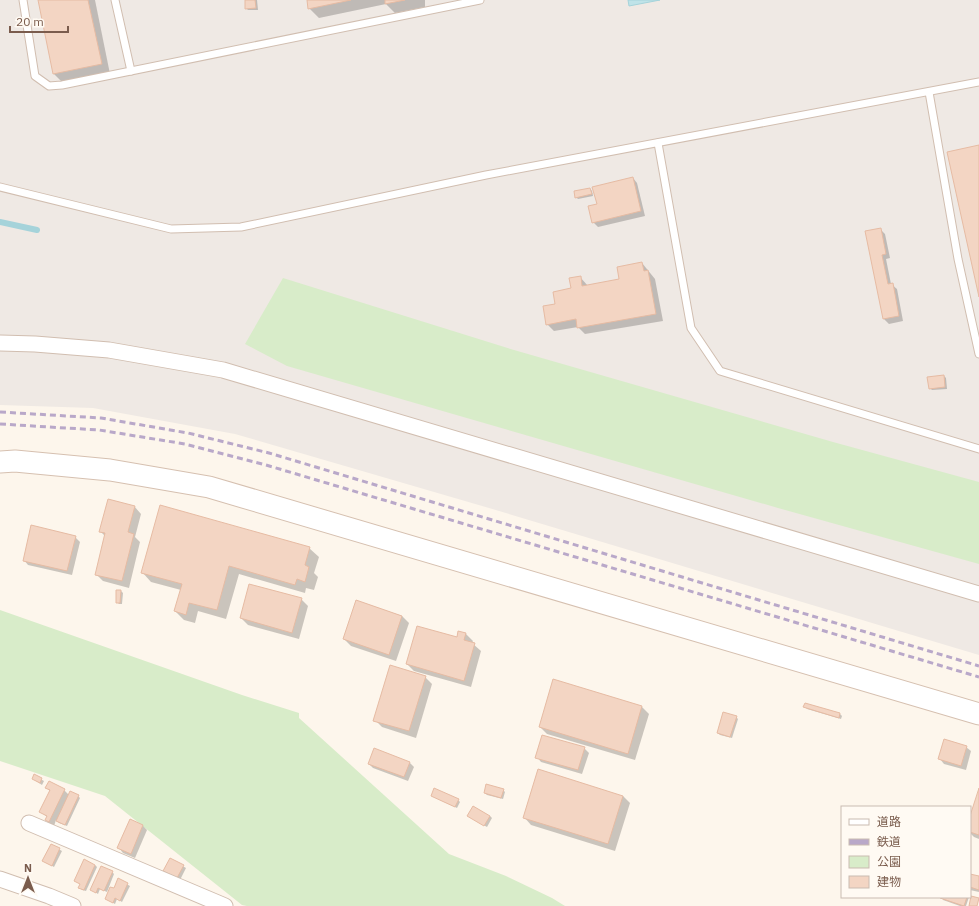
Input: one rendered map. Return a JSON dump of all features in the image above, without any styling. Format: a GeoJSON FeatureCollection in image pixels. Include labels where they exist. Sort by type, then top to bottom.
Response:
{"type":"FeatureCollection","features":[{"type":"Feature","properties":{"kind":"street"},"geometry":{"type":"LineString","coordinates":[[0,343],[35,344],[109,350],[223,370],[979,594]]}},
{"type":"Feature","properties":{"kind":"street"},"geometry":{"type":"LineString","coordinates":[[0,462],[15,461],[110,470],[209,488],[979,714]]}},
{"type":"Feature","properties":{"kind":"street"},"geometry":{"type":"LineString","coordinates":[[29,823],[225,906]]}},
{"type":"Feature","properties":{"kind":"street"},"geometry":{"type":"LineString","coordinates":[[0,879],[73,906]]}},
{"type":"Feature","properties":{"kind":"lane"},"geometry":{"type":"LineString","coordinates":[[23,0],[35,76],[48,86],[62,85],[480,0]]}},
{"type":"Feature","properties":{"kind":"lane"},"geometry":{"type":"LineString","coordinates":[[115,0],[131,71]]}},
{"type":"Feature","properties":{"kind":"lane"},"geometry":{"type":"LineString","coordinates":[[0,187],[171,230],[241,227],[486,175],[979,82]]}},
{"type":"Feature","properties":{"kind":"lane"},"geometry":{"type":"LineString","coordinates":[[929,92],[958,259],[979,354]]}},
{"type":"Feature","properties":{"kind":"lane"},"geometry":{"type":"LineString","coordinates":[[658,143],[691,328],[720,371],[979,449]]}},
{"type":"Feature","properties":{"kind":"shaded area"},"geometry":{"type":"Polygon","coordinates":[[[0,0],[979,0],[979,655],[489,508],[235,434],[93,408],[0,405],[0,0]]]}},
{"type":"Feature","properties":{"kind":"green space"},"geometry":{"type":"Polygon","coordinates":[[[283,278],[514,350],[833,442],[979,482],[979,564],[778,508],[287,366],[245,344],[283,278]]]}},
{"type":"Feature","properties":{"kind":"green space"},"geometry":{"type":"Polygon","coordinates":[[[0,610],[242,695],[299,713],[299,718],[449,854],[506,876],[552,898],[565,906],[242,905],[105,796],[0,761],[0,610]]]}},
{"type":"Feature","properties":{"kind":"water"},"geometry":{"type":"Polygon","coordinates":[[[628,0],[660,0],[629,6],[628,0]]]}},
{"type":"Feature","properties":{"kind":"building"},"geometry":{"type":"Polygon","coordinates":[[[38,0],[88,0],[102,64],[53,74],[38,0]]]}},
{"type":"Feature","properties":{"kind":"building"},"geometry":{"type":"Polygon","coordinates":[[[245,0],[255,0],[256,8],[245,9],[245,0]]]}},
{"type":"Feature","properties":{"kind":"building"},"geometry":{"type":"Polygon","coordinates":[[[307,0],[351,0],[308,9],[307,0]]]}},
{"type":"Feature","properties":{"kind":"building"},"geometry":{"type":"Polygon","coordinates":[[[385,0],[405,0],[385,4],[385,0]]]}},
{"type":"Feature","properties":{"kind":"building"},"geometry":{"type":"Polygon","coordinates":[[[979,145],[979,297],[947,152],[979,145]]]}},
{"type":"Feature","properties":{"kind":"building"},"geometry":{"type":"Polygon","coordinates":[[[633,177],[641,211],[592,223],[588,206],[597,204],[592,187],[633,177]]]}},
{"type":"Feature","properties":{"kind":"building"},"geometry":{"type":"Polygon","coordinates":[[[590,188],[592,194],[575,198],[574,191],[590,188]]]}},
{"type":"Feature","properties":{"kind":"building"},"geometry":{"type":"Polygon","coordinates":[[[881,228],[886,254],[882,255],[888,284],[893,283],[899,316],[883,319],[865,231],[881,228]]]}},
{"type":"Feature","properties":{"kind":"building"},"geometry":{"type":"Polygon","coordinates":[[[642,262],[644,271],[648,270],[656,314],[577,328],[576,319],[546,325],[543,306],[555,304],[553,292],[571,288],[569,278],[581,276],[582,286],[619,279],[617,267],[642,262]]]}},
{"type":"Feature","properties":{"kind":"building"},"geometry":{"type":"Polygon","coordinates":[[[944,375],[945,387],[929,389],[927,377],[944,375]]]}},
{"type":"Feature","properties":{"kind":"building"},"geometry":{"type":"Polygon","coordinates":[[[108,499],[135,506],[128,532],[134,534],[122,581],[95,575],[105,533],[99,532],[108,499]]]}},
{"type":"Feature","properties":{"kind":"building"},"geometry":{"type":"Polygon","coordinates":[[[160,505],[310,547],[305,565],[309,567],[305,582],[297,579],[295,585],[229,566],[217,610],[189,603],[186,615],[174,611],[182,584],[141,573],[160,505]]]}},
{"type":"Feature","properties":{"kind":"building"},"geometry":{"type":"Polygon","coordinates":[[[31,525],[76,536],[67,571],[23,561],[31,525]]]}},
{"type":"Feature","properties":{"kind":"building"},"geometry":{"type":"Polygon","coordinates":[[[249,584],[302,598],[292,633],[240,618],[249,584]]]}},
{"type":"Feature","properties":{"kind":"building"},"geometry":{"type":"Polygon","coordinates":[[[116,590],[121,590],[120,603],[116,603],[116,590]]]}},
{"type":"Feature","properties":{"kind":"building"},"geometry":{"type":"Polygon","coordinates":[[[356,600],[402,616],[389,655],[343,639],[356,600]]]}},
{"type":"Feature","properties":{"kind":"building"},"geometry":{"type":"Polygon","coordinates":[[[417,626],[457,637],[458,631],[466,633],[464,640],[475,643],[464,681],[406,664],[417,626]]]}},
{"type":"Feature","properties":{"kind":"building"},"geometry":{"type":"Polygon","coordinates":[[[390,665],[426,676],[409,731],[373,721],[390,665]]]}},
{"type":"Feature","properties":{"kind":"building"},"geometry":{"type":"Polygon","coordinates":[[[553,679],[642,706],[628,754],[539,727],[553,679]]]}},
{"type":"Feature","properties":{"kind":"building"},"geometry":{"type":"Polygon","coordinates":[[[805,703],[840,713],[839,718],[803,707],[805,703]]]}},
{"type":"Feature","properties":{"kind":"building"},"geometry":{"type":"Polygon","coordinates":[[[723,712],[737,716],[730,737],[717,733],[723,712]]]}},
{"type":"Feature","properties":{"kind":"building"},"geometry":{"type":"Polygon","coordinates":[[[542,735],[585,747],[578,770],[535,758],[542,735]]]}},
{"type":"Feature","properties":{"kind":"building"},"geometry":{"type":"Polygon","coordinates":[[[944,739],[967,746],[961,766],[938,759],[944,739]]]}},
{"type":"Feature","properties":{"kind":"building"},"geometry":{"type":"Polygon","coordinates":[[[374,748],[410,762],[404,777],[368,764],[374,748]]]}},
{"type":"Feature","properties":{"kind":"building"},"geometry":{"type":"Polygon","coordinates":[[[538,769],[623,796],[608,844],[523,818],[538,769]]]}},
{"type":"Feature","properties":{"kind":"building"},"geometry":{"type":"Polygon","coordinates":[[[34,774],[42,778],[40,783],[32,779],[34,774]]]}},
{"type":"Feature","properties":{"kind":"building"},"geometry":{"type":"Polygon","coordinates":[[[49,781],[65,789],[49,822],[45,820],[47,816],[39,812],[50,790],[45,788],[49,781]]]}},
{"type":"Feature","properties":{"kind":"building"},"geometry":{"type":"Polygon","coordinates":[[[486,784],[504,789],[501,798],[484,793],[486,784]]]}},
{"type":"Feature","properties":{"kind":"building"},"geometry":{"type":"Polygon","coordinates":[[[434,788],[459,799],[455,807],[431,796],[434,788]]]}},
{"type":"Feature","properties":{"kind":"building"},"geometry":{"type":"Polygon","coordinates":[[[979,788],[979,835],[971,832],[971,813],[979,788]]]}},
{"type":"Feature","properties":{"kind":"building"},"geometry":{"type":"Polygon","coordinates":[[[70,791],[79,795],[65,825],[56,821],[70,791]]]}},
{"type":"Feature","properties":{"kind":"building"},"geometry":{"type":"Polygon","coordinates":[[[473,806],[490,816],[484,826],[467,816],[473,806]]]}},
{"type":"Feature","properties":{"kind":"building"},"geometry":{"type":"Polygon","coordinates":[[[130,819],[143,825],[131,854],[117,848],[130,819]]]}},
{"type":"Feature","properties":{"kind":"building"},"geometry":{"type":"Polygon","coordinates":[[[51,844],[60,848],[52,866],[42,861],[51,844]]]}},
{"type":"Feature","properties":{"kind":"building"},"geometry":{"type":"Polygon","coordinates":[[[170,858],[184,865],[177,878],[163,871],[170,858]]]}},
{"type":"Feature","properties":{"kind":"building"},"geometry":{"type":"Polygon","coordinates":[[[84,859],[95,865],[84,890],[78,888],[80,884],[74,881],[84,859]]]}},
{"type":"Feature","properties":{"kind":"building"},"geometry":{"type":"Polygon","coordinates":[[[101,866],[113,871],[104,891],[98,888],[96,893],[90,890],[101,866]]]}},
{"type":"Feature","properties":{"kind":"building"},"geometry":{"type":"Polygon","coordinates":[[[971,874],[979,876],[979,890],[971,887],[971,874]]]}},
{"type":"Feature","properties":{"kind":"building"},"geometry":{"type":"Polygon","coordinates":[[[118,878],[128,883],[120,901],[115,898],[113,903],[105,899],[110,887],[114,888],[118,878]]]}},
{"type":"Feature","properties":{"kind":"building"},"geometry":{"type":"Polygon","coordinates":[[[971,896],[979,898],[977,906],[969,906],[971,896]]]}},
{"type":"Feature","properties":{"kind":"building"},"geometry":{"type":"Polygon","coordinates":[[[940,898],[967,898],[964,906],[940,898]]]}},
{"type":"Feature","properties":{"kind":"waterway"},"geometry":{"type":"LineString","coordinates":[[0,222],[37,230]]}},
{"type":"Feature","properties":{"kind":"railway"},"geometry":{"type":"LineString","coordinates":[[0,412],[101,418],[188,433],[269,453],[979,666]]}},
{"type":"Feature","properties":{"kind":"railway"},"geometry":{"type":"LineString","coordinates":[[0,424],[99,430],[185,444],[266,465],[979,677]]}}]}
